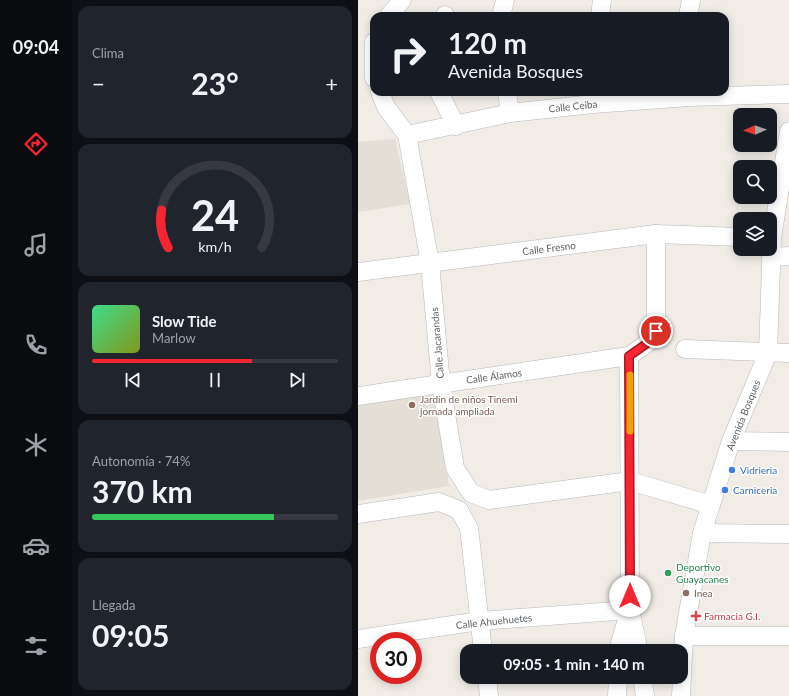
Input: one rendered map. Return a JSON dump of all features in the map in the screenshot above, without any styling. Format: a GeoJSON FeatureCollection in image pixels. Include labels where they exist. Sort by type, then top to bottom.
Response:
{"type":"FeatureCollection","features":[{"type":"Feature","properties":{"kind":"street"},"geometry":{"type":"LineString","coordinates":[[393,12],[402,0]]}},
{"type":"Feature","properties":{"kind":"street"},"geometry":{"type":"LineString","coordinates":[[502,12],[505,0]]}},
{"type":"Feature","properties":{"kind":"street"},"geometry":{"type":"LineString","coordinates":[[600,12],[602,0]]}},
{"type":"Feature","properties":{"kind":"street"},"geometry":{"type":"LineString","coordinates":[[688,12],[690,0]]}},
{"type":"Feature","properties":{"kind":"street","name":"Calle Ceiba"},"geometry":{"type":"LineString","coordinates":[[729,94],[789,94]]}},
{"type":"Feature","properties":{"kind":"street"},"geometry":{"type":"LineString","coordinates":[[382,96],[386,107],[407,135]]}},
{"type":"Feature","properties":{"kind":"street"},"geometry":{"type":"LineString","coordinates":[[441,96],[456,126]]}},
{"type":"Feature","properties":{"kind":"street"},"geometry":{"type":"LineString","coordinates":[[508,96],[510,113]]}},
{"type":"Feature","properties":{"kind":"street","name":"Calle Ceiba"},"geometry":{"type":"LineString","coordinates":[[407,135],[456,126],[510,113],[593,98],[641,96]]}},
{"type":"Feature","properties":{"kind":"street","name":"Avenida Bosques"},"geometry":{"type":"LineString","coordinates":[[776,212],[786,160],[789,131]]}},
{"type":"Feature","properties":{"kind":"street","name":"Calle Jacarandas"},"geometry":{"type":"LineString","coordinates":[[407,135],[430,263],[441,384],[455,468],[471,493],[489,500],[630,481],[711,505]]}},
{"type":"Feature","properties":{"kind":"street"},"geometry":{"type":"LineString","coordinates":[[637,644],[630,610],[629,356],[649,342],[656,331],[656,234]]}},
{"type":"Feature","properties":{"kind":"street","name":"Calle Fresno"},"geometry":{"type":"LineString","coordinates":[[358,272],[656,234],[733,237]]}},
{"type":"Feature","properties":{"kind":"street"},"geometry":{"type":"LineString","coordinates":[[771,257],[789,256]]}},
{"type":"Feature","properties":{"kind":"street","name":"Avenida Bosques"},"geometry":{"type":"LineString","coordinates":[[681,696],[684,636],[702,533],[731,441],[768,353],[771,257]]}},
{"type":"Feature","properties":{"kind":"street"},"geometry":{"type":"LineString","coordinates":[[685,349],[789,353]]}},
{"type":"Feature","properties":{"kind":"street","name":"Calle Álamos"},"geometry":{"type":"LineString","coordinates":[[358,396],[629,356]]}},
{"type":"Feature","properties":{"kind":"street"},"geometry":{"type":"LineString","coordinates":[[731,441],[789,442]]}},
{"type":"Feature","properties":{"kind":"street"},"geometry":{"type":"LineString","coordinates":[[358,514],[439,502],[459,510],[469,528],[482,644]]}},
{"type":"Feature","properties":{"kind":"street"},"geometry":{"type":"LineString","coordinates":[[702,533],[789,534]]}},
{"type":"Feature","properties":{"kind":"street"},"geometry":{"type":"LineString","coordinates":[[620,644],[630,610]]}},
{"type":"Feature","properties":{"kind":"street","name":"Calle Ahuehuetes"},"geometry":{"type":"LineString","coordinates":[[358,639],[479,621],[630,610]]}},
{"type":"Feature","properties":{"kind":"street"},"geometry":{"type":"LineString","coordinates":[[684,636],[789,636]]}},
{"type":"Feature","properties":{"kind":"street"},"geometry":{"type":"LineString","coordinates":[[488,684],[489,696]]}},
{"type":"Feature","properties":{"kind":"street"},"geometry":{"type":"LineString","coordinates":[[617,696],[618,684]]}},
{"type":"Feature","properties":{"kind":"street"},"geometry":{"type":"LineString","coordinates":[[643,684],[645,696]]}},
{"type":"Feature","properties":{"kind":"shaded area"},"geometry":{"type":"Polygon","coordinates":[[[395,139],[410,204],[358,212],[358,142],[395,139]]]}},
{"type":"Feature","properties":{"kind":"shaded area"},"geometry":{"type":"Polygon","coordinates":[[[436,392],[449,486],[358,501],[358,404],[436,392]]]}},
{"type":"Feature","properties":{"kind":"slow traffic"},"geometry":{"type":"LineString","coordinates":[[630,375],[630,431]]}},
{"type":"Feature","properties":{"kind":"place","name":"Jardin de niños Tinemi jornada ampliada"},"geometry":{"type":"Point","coordinates":[412,405]}},
{"type":"Feature","properties":{"kind":"place","name":"Vidrieria"},"geometry":{"type":"Point","coordinates":[732,470]}},
{"type":"Feature","properties":{"kind":"place","name":"Carniceria"},"geometry":{"type":"Point","coordinates":[725,490]}},
{"type":"Feature","properties":{"kind":"place","name":"Deportivo Guayacanes"},"geometry":{"type":"Point","coordinates":[668,573]}},
{"type":"Feature","properties":{"kind":"place","name":"Inea"},"geometry":{"type":"Point","coordinates":[686,593]}},
{"type":"Feature","properties":{"kind":"place","name":"Farmacia G.I."},"geometry":{"type":"Point","coordinates":[696,616]}},
{"type":"Feature","properties":{"kind":"route"},"geometry":{"type":"LineString","coordinates":[[630,596],[629,356],[649,342],[656,331]]}}]}
